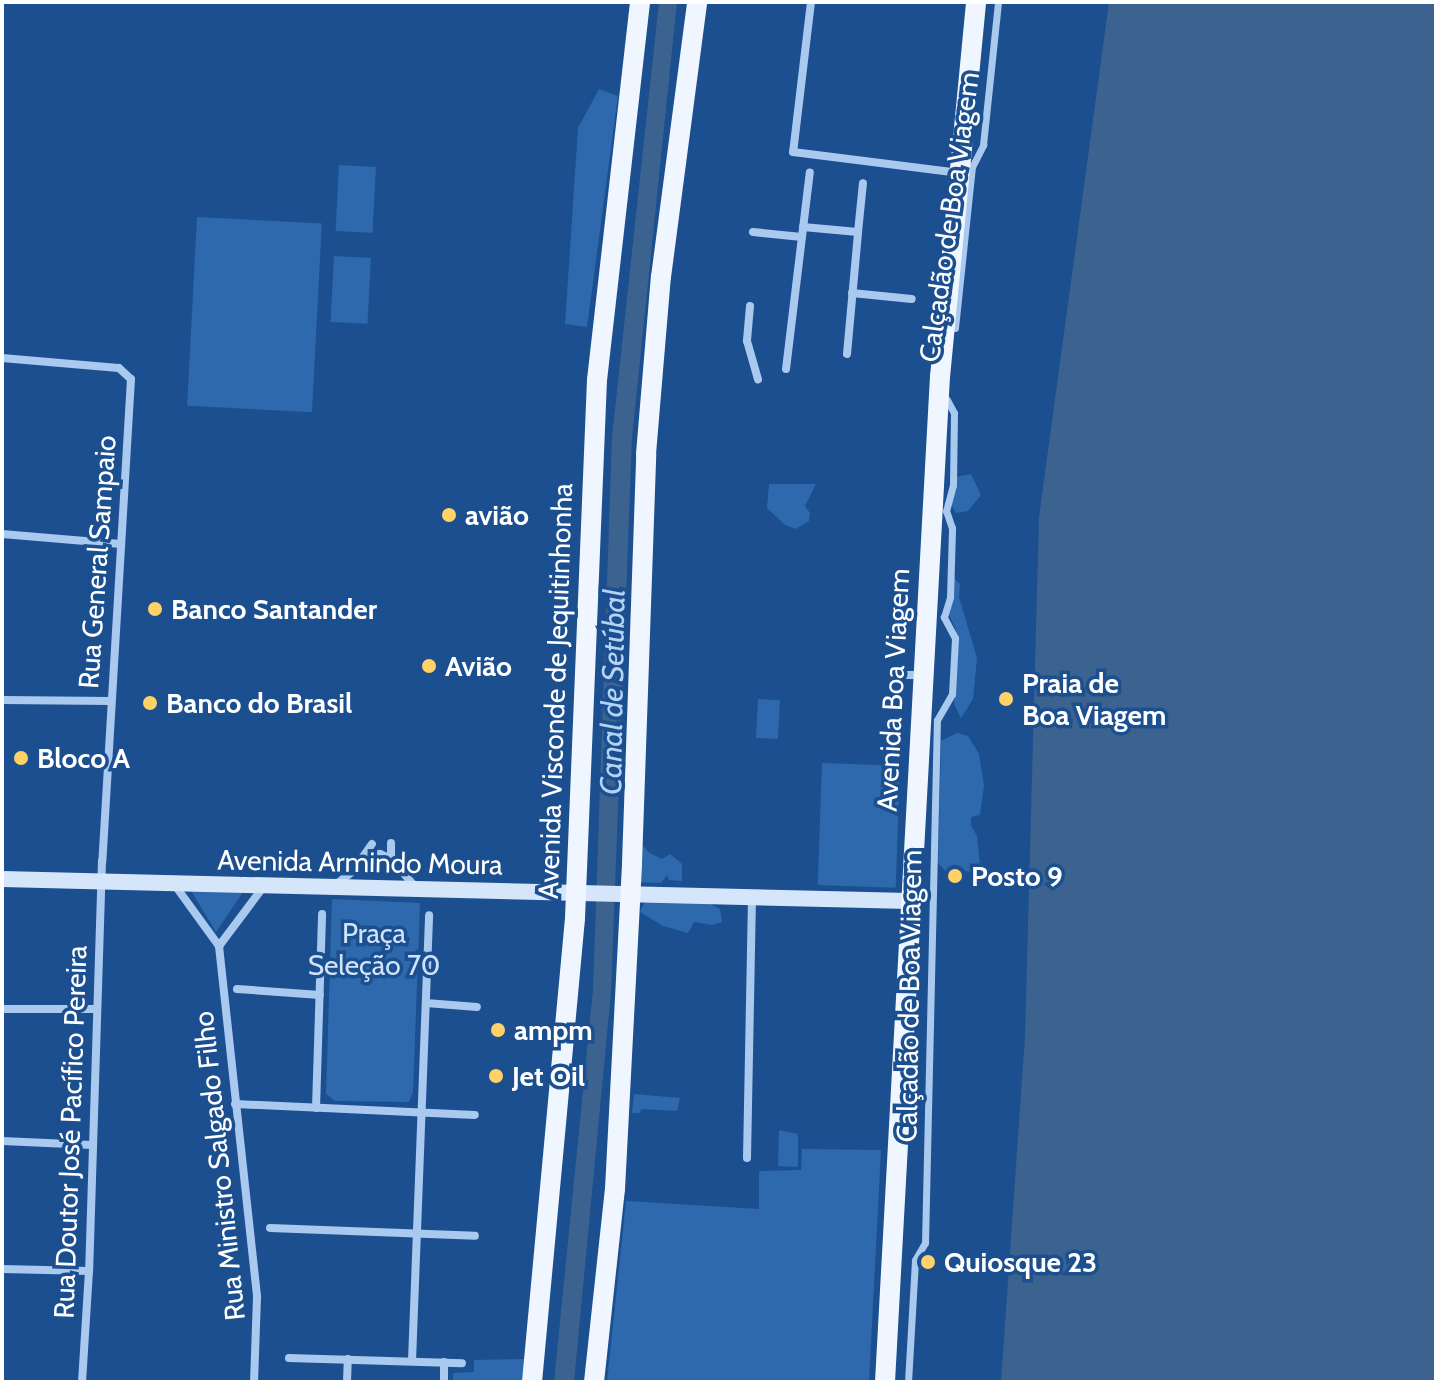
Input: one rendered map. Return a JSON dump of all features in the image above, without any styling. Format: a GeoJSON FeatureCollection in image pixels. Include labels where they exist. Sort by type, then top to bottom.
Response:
{"type":"FeatureCollection","features":[{"type":"Feature","properties":{"kind":"main road","name":"Avenida Visconde de Jequitinhonha"},"geometry":{"type":"LineString","coordinates":[[532,1382],[584,894],[597,380],[640,2]]}},
{"type":"Feature","properties":{"kind":"main road"},"geometry":{"type":"LineString","coordinates":[[594,1382],[615,1189],[624,894],[646,454],[661,277],[697,2]]}},
{"type":"Feature","properties":{"kind":"main road","name":"Avenida Boa Viagem"},"geometry":{"type":"LineString","coordinates":[[885,1382],[940,377],[976,2]]}},
{"type":"Feature","properties":{"kind":"main road","name":"Avenida Armindo Moura"},"geometry":{"type":"LineString","coordinates":[[2,879],[909,901]]}},
{"type":"Feature","properties":{"kind":"street"},"geometry":{"type":"LineString","coordinates":[[811,2],[793,152],[960,173]]}},
{"type":"Feature","properties":{"kind":"street","name":"Calçadão de Boa Viagem"},"geometry":{"type":"LineString","coordinates":[[908,1382],[915,1260],[925,1243],[932,1072],[937,720],[952,694],[955,638],[944,612],[950,597],[952,528],[946,511],[953,485],[954,413],[946,403],[972,167],[983,145],[998,2]]}},
{"type":"Feature","properties":{"kind":"street"},"geometry":{"type":"LineString","coordinates":[[786,369],[810,172]]}},
{"type":"Feature","properties":{"kind":"street"},"geometry":{"type":"LineString","coordinates":[[847,354],[863,183]]}},
{"type":"Feature","properties":{"kind":"street"},"geometry":{"type":"LineString","coordinates":[[753,232],[858,232]]}},
{"type":"Feature","properties":{"kind":"street"},"geometry":{"type":"LineString","coordinates":[[852,293],[912,299]]}},
{"type":"Feature","properties":{"kind":"street"},"geometry":{"type":"LineString","coordinates":[[750,306],[747,341],[758,379]]}},
{"type":"Feature","properties":{"kind":"street","name":"Rua General Sampaio"},"geometry":{"type":"LineString","coordinates":[[2,358],[119,368],[129,373],[101,883]]}},
{"type":"Feature","properties":{"kind":"street"},"geometry":{"type":"LineString","coordinates":[[2,534],[121,544]]}},
{"type":"Feature","properties":{"kind":"street"},"geometry":{"type":"LineString","coordinates":[[892,675],[922,675]]}},
{"type":"Feature","properties":{"kind":"street"},"geometry":{"type":"LineString","coordinates":[[2,700],[110,701]]}},
{"type":"Feature","properties":{"kind":"street"},"geometry":{"type":"LineString","coordinates":[[391,843],[391,859]]}},
{"type":"Feature","properties":{"kind":"street"},"geometry":{"type":"LineString","coordinates":[[334,886],[366,855],[372,844]]}},
{"type":"Feature","properties":{"kind":"street"},"geometry":{"type":"LineString","coordinates":[[366,855],[380,854],[391,859],[416,888]]}},
{"type":"Feature","properties":{"kind":"street","name":"Rua Doutor José Pacífico Pereira"},"geometry":{"type":"LineString","coordinates":[[82,1382],[89,1271],[101,883]]}},
{"type":"Feature","properties":{"kind":"street"},"geometry":{"type":"LineString","coordinates":[[174,884],[219,946],[255,895],[266,885]]}},
{"type":"Feature","properties":{"kind":"street"},"geometry":{"type":"LineString","coordinates":[[747,1158],[752,896]]}},
{"type":"Feature","properties":{"kind":"street"},"geometry":{"type":"LineString","coordinates":[[316,1108],[322,914]]}},
{"type":"Feature","properties":{"kind":"street"},"geometry":{"type":"LineString","coordinates":[[412,1361],[429,915]]}},
{"type":"Feature","properties":{"kind":"street","name":"Rua Ministro Salgado Filho"},"geometry":{"type":"LineString","coordinates":[[219,946],[257,1297],[254,1382]]}},
{"type":"Feature","properties":{"kind":"street"},"geometry":{"type":"LineString","coordinates":[[237,989],[320,995]]}},
{"type":"Feature","properties":{"kind":"street"},"geometry":{"type":"LineString","coordinates":[[426,1003],[477,1007]]}},
{"type":"Feature","properties":{"kind":"street"},"geometry":{"type":"LineString","coordinates":[[2,1009],[97,1009]]}},
{"type":"Feature","properties":{"kind":"street"},"geometry":{"type":"LineString","coordinates":[[235,1104],[475,1115]]}},
{"type":"Feature","properties":{"kind":"street"},"geometry":{"type":"LineString","coordinates":[[2,1141],[92,1145]]}},
{"type":"Feature","properties":{"kind":"street"},"geometry":{"type":"LineString","coordinates":[[270,1228],[475,1236]]}},
{"type":"Feature","properties":{"kind":"street"},"geometry":{"type":"LineString","coordinates":[[2,1269],[89,1271]]}},
{"type":"Feature","properties":{"kind":"street"},"geometry":{"type":"LineString","coordinates":[[289,1358],[462,1363]]}},
{"type":"Feature","properties":{"kind":"street"},"geometry":{"type":"LineString","coordinates":[[347,1382],[348,1359]]}},
{"type":"Feature","properties":{"kind":"street"},"geometry":{"type":"LineString","coordinates":[[444,1362],[444,1382]]}},
{"type":"Feature","properties":{"kind":"green space"},"geometry":{"type":"Polygon","coordinates":[[[599,89],[618,96],[587,327],[565,324],[578,128],[599,89]]]}},
{"type":"Feature","properties":{"kind":"green space"},"geometry":{"type":"Polygon","coordinates":[[[339,165],[376,167],[372,233],[336,231],[339,165]]]}},
{"type":"Feature","properties":{"kind":"green space"},"geometry":{"type":"Polygon","coordinates":[[[197,217],[322,224],[312,412],[187,406],[197,217]]]}},
{"type":"Feature","properties":{"kind":"green space"},"geometry":{"type":"Polygon","coordinates":[[[334,256],[371,258],[367,324],[331,322],[334,256]]]}},
{"type":"Feature","properties":{"kind":"green space"},"geometry":{"type":"Polygon","coordinates":[[[971,474],[981,495],[968,511],[956,513],[950,503],[956,477],[971,474]]]}},
{"type":"Feature","properties":{"kind":"green space"},"geometry":{"type":"Polygon","coordinates":[[[769,484],[816,484],[805,506],[810,513],[809,521],[795,529],[784,524],[767,508],[769,484]]]}},
{"type":"Feature","properties":{"kind":"green space"},"geometry":{"type":"Polygon","coordinates":[[[954,578],[960,584],[959,597],[977,658],[973,699],[961,718],[954,704],[956,630],[947,610],[954,578]]]}},
{"type":"Feature","properties":{"kind":"green space"},"geometry":{"type":"Polygon","coordinates":[[[758,699],[780,700],[778,739],[756,738],[758,699]]]}},
{"type":"Feature","properties":{"kind":"green space"},"geometry":{"type":"Polygon","coordinates":[[[957,733],[968,736],[979,754],[984,786],[980,815],[971,817],[971,825],[977,836],[980,865],[970,872],[952,868],[947,873],[938,863],[941,741],[957,733]]]}},
{"type":"Feature","properties":{"kind":"green space"},"geometry":{"type":"Polygon","coordinates":[[[822,763],[900,766],[896,888],[818,885],[822,763]]]}},
{"type":"Feature","properties":{"kind":"green space"},"geometry":{"type":"Polygon","coordinates":[[[640,843],[662,859],[670,854],[682,864],[682,881],[669,880],[667,875],[661,883],[633,882],[640,843]]]}},
{"type":"Feature","properties":{"kind":"green space"},"geometry":{"type":"Polygon","coordinates":[[[190,889],[243,892],[216,932],[190,889]]]}},
{"type":"Feature","properties":{"kind":"green space","name":"Praça Seleção 70"},"geometry":{"type":"Polygon","coordinates":[[[332,899],[420,903],[413,1092],[409,1102],[335,1101],[326,1094],[332,899]]]}},
{"type":"Feature","properties":{"kind":"green space"},"geometry":{"type":"Polygon","coordinates":[[[646,899],[699,904],[705,901],[720,909],[722,922],[712,925],[694,922],[688,933],[663,926],[640,912],[646,899]]]}},
{"type":"Feature","properties":{"kind":"green space"},"geometry":{"type":"Polygon","coordinates":[[[634,1094],[680,1098],[677,1111],[642,1109],[639,1113],[632,1113],[634,1094]]]}},
{"type":"Feature","properties":{"kind":"green space"},"geometry":{"type":"Polygon","coordinates":[[[779,1130],[798,1134],[798,1167],[778,1166],[779,1130]]]}},
{"type":"Feature","properties":{"kind":"green space"},"geometry":{"type":"Polygon","coordinates":[[[802,1149],[881,1150],[869,1382],[607,1382],[626,1201],[759,1209],[759,1171],[801,1170],[802,1149]]]}},
{"type":"Feature","properties":{"kind":"green space"},"geometry":{"type":"Polygon","coordinates":[[[525,1359],[522,1382],[453,1382],[453,1373],[474,1372],[474,1360],[525,1359]]]}},
{"type":"Feature","properties":{"kind":"water","name":"Canal de Setúbal"},"geometry":{"type":"Polygon","coordinates":[[[659,2],[677,2],[632,438],[611,992],[574,1382],[554,1382],[593,990],[612,437],[659,2]]]}},
{"type":"Feature","properties":{"kind":"water"},"geometry":{"type":"Polygon","coordinates":[[[1109,2],[1436,2],[1436,1382],[1001,1382],[1025,1036],[1039,517],[1109,2]]]}},
{"type":"Feature","properties":{"kind":"place","name":"avião"},"geometry":{"type":"Point","coordinates":[449,515]}},
{"type":"Feature","properties":{"kind":"place","name":"Banco Santander"},"geometry":{"type":"Point","coordinates":[155,609]}},
{"type":"Feature","properties":{"kind":"place","name":"Avião"},"geometry":{"type":"Point","coordinates":[429,666]}},
{"type":"Feature","properties":{"kind":"place","name":"Praia de Boa Viagem"},"geometry":{"type":"Point","coordinates":[1006,699]}},
{"type":"Feature","properties":{"kind":"place","name":"Banco do Brasil"},"geometry":{"type":"Point","coordinates":[150,703]}},
{"type":"Feature","properties":{"kind":"place","name":"Bloco A"},"geometry":{"type":"Point","coordinates":[21,758]}},
{"type":"Feature","properties":{"kind":"place","name":"Posto 9"},"geometry":{"type":"Point","coordinates":[955,876]}},
{"type":"Feature","properties":{"kind":"place","name":"ampm"},"geometry":{"type":"Point","coordinates":[498,1030]}},
{"type":"Feature","properties":{"kind":"place","name":"Jet Oil"},"geometry":{"type":"Point","coordinates":[496,1076]}},
{"type":"Feature","properties":{"kind":"place","name":"Quiosque 23"},"geometry":{"type":"Point","coordinates":[928,1262]}}]}
